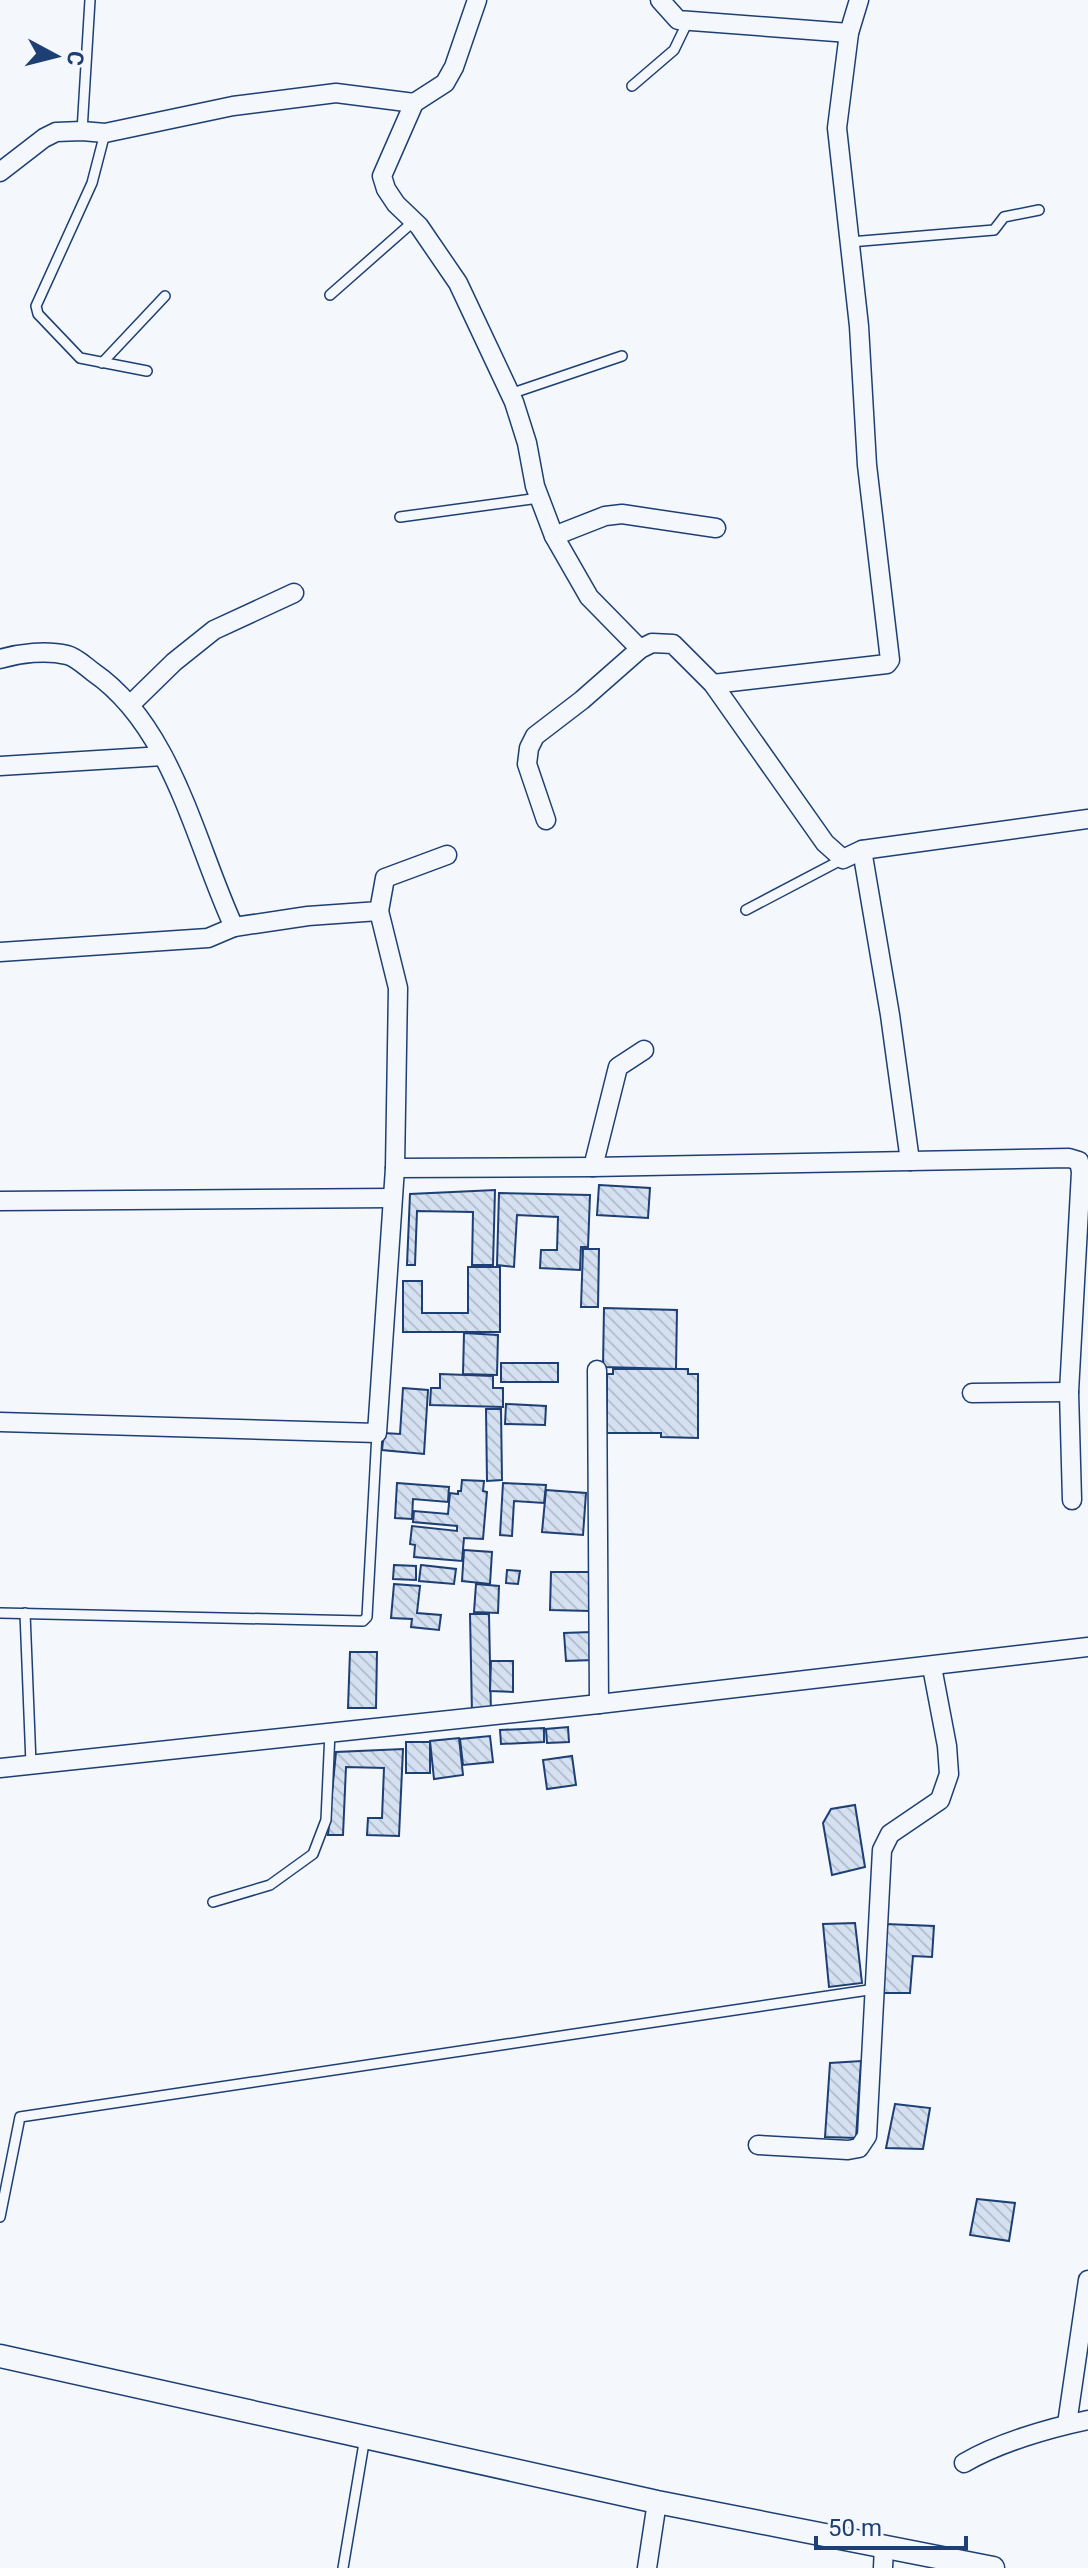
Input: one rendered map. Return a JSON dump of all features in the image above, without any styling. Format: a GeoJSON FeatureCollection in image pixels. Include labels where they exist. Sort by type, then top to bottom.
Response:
{"type":"FeatureCollection","features":[{"type":"Feature","properties":{"kind":"street"},"geometry":{"type":"LineString","coordinates":[[477,0],[454,67],[445,83],[414,103],[382,176],[386,189],[414,221],[458,283],[510,394],[527,443],[539,498],[554,536],[589,597],[640,649]]}},
{"type":"Feature","properties":{"kind":"street"},"geometry":{"type":"LineString","coordinates":[[660,0],[678,20],[849,33]]}},
{"type":"Feature","properties":{"kind":"street"},"geometry":{"type":"LineString","coordinates":[[713,684],[887,664],[890,660],[867,465],[859,326],[837,128],[849,33],[859,0]]}},
{"type":"Feature","properties":{"kind":"street"},"geometry":{"type":"LineString","coordinates":[[0,172],[56,132],[105,133],[233,106],[336,93],[414,103]]}},
{"type":"Feature","properties":{"kind":"street"},"geometry":{"type":"LineString","coordinates":[[554,536],[605,516],[622,514],[716,528]]}},
{"type":"Feature","properties":{"kind":"street"},"geometry":{"type":"LineString","coordinates":[[131,704],[174,662],[214,630],[294,593]]}},
{"type":"Feature","properties":{"kind":"street"},"geometry":{"type":"LineString","coordinates":[[546,820],[527,764],[529,748],[535,736],[640,649],[652,643],[673,644],[713,684],[825,843],[843,859],[862,850],[1088,819]]}},
{"type":"Feature","properties":{"kind":"street"},"geometry":{"type":"LineString","coordinates":[[0,659],[15,654],[70,655],[100,676],[131,704],[163,756],[196,828],[216,887],[234,927]]}},
{"type":"Feature","properties":{"kind":"street"},"geometry":{"type":"LineString","coordinates":[[0,766],[163,756]]}},
{"type":"Feature","properties":{"kind":"street"},"geometry":{"type":"LineString","coordinates":[[862,850],[890,1015],[910,1161]]}},
{"type":"Feature","properties":{"kind":"street"},"geometry":{"type":"LineString","coordinates":[[0,1422],[377,1433],[395,1168],[398,988],[379,911],[385,878],[447,855]]}},
{"type":"Feature","properties":{"kind":"street"},"geometry":{"type":"LineString","coordinates":[[0,952],[208,938],[234,927],[308,916],[379,911]]}},
{"type":"Feature","properties":{"kind":"street"},"geometry":{"type":"LineString","coordinates":[[593,1167],[618,1067],[644,1050]]}},
{"type":"Feature","properties":{"kind":"street"},"geometry":{"type":"LineString","coordinates":[[395,1168],[1069,1158],[1079,1161],[1081,1172],[1069,1392],[1072,1500]]}},
{"type":"Feature","properties":{"kind":"street"},"geometry":{"type":"LineString","coordinates":[[0,1201],[392,1198]]}},
{"type":"Feature","properties":{"kind":"street"},"geometry":{"type":"LineString","coordinates":[[597,1370],[599,1704]]}},
{"type":"Feature","properties":{"kind":"street"},"geometry":{"type":"LineString","coordinates":[[972,1393],[1069,1392]]}},
{"type":"Feature","properties":{"kind":"street"},"geometry":{"type":"LineString","coordinates":[[0,1768],[932,1667],[1088,1647]]}},
{"type":"Feature","properties":{"kind":"street"},"geometry":{"type":"LineString","coordinates":[[758,2145],[848,2150],[859,2148],[867,2136],[882,1850],[890,1834],[940,1800],[949,1774],[947,1746],[932,1667]]}},
{"type":"Feature","properties":{"kind":"street"},"geometry":{"type":"LineString","coordinates":[[1067,2424],[1088,2280]]}},
{"type":"Feature","properties":{"kind":"street"},"geometry":{"type":"LineString","coordinates":[[0,2356],[657,2502],[883,2557],[993,2568]]}},
{"type":"Feature","properties":{"kind":"street"},"geometry":{"type":"LineString","coordinates":[[964,2463],[978,2454],[1088,2420]]}},
{"type":"Feature","properties":{"kind":"street"},"geometry":{"type":"LineString","coordinates":[[647,2568],[657,2502]]}},
{"type":"Feature","properties":{"kind":"lane"},"geometry":{"type":"LineString","coordinates":[[82,131],[90,0]]}},
{"type":"Feature","properties":{"kind":"lane"},"geometry":{"type":"LineString","coordinates":[[632,86],[674,50],[688,21]]}},
{"type":"Feature","properties":{"kind":"lane"},"geometry":{"type":"LineString","coordinates":[[105,133],[92,183],[36,306],[38,314],[80,358],[147,371]]}},
{"type":"Feature","properties":{"kind":"lane"},"geometry":{"type":"LineString","coordinates":[[849,242],[994,230],[1004,217],[1039,210]]}},
{"type":"Feature","properties":{"kind":"lane"},"geometry":{"type":"LineString","coordinates":[[330,295],[414,221]]}},
{"type":"Feature","properties":{"kind":"lane"},"geometry":{"type":"LineString","coordinates":[[102,363],[165,296]]}},
{"type":"Feature","properties":{"kind":"lane"},"geometry":{"type":"LineString","coordinates":[[510,394],[622,356]]}},
{"type":"Feature","properties":{"kind":"lane"},"geometry":{"type":"LineString","coordinates":[[400,517],[539,498]]}},
{"type":"Feature","properties":{"kind":"lane"},"geometry":{"type":"LineString","coordinates":[[746,910],[843,859]]}},
{"type":"Feature","properties":{"kind":"lane"},"geometry":{"type":"LineString","coordinates":[[0,1613],[363,1621],[367,1617],[377,1433]]}},
{"type":"Feature","properties":{"kind":"lane"},"geometry":{"type":"LineString","coordinates":[[25,1613],[31,1764]]}},
{"type":"Feature","properties":{"kind":"lane"},"geometry":{"type":"LineString","coordinates":[[213,1902],[270,1885],[313,1854],[326,1820],[330,1732]]}},
{"type":"Feature","properties":{"kind":"lane"},"geometry":{"type":"LineString","coordinates":[[0,2217],[20,2117],[875,1989]]}},
{"type":"Feature","properties":{"kind":"lane"},"geometry":{"type":"LineString","coordinates":[[343,2568],[365,2437]]}},
{"type":"Feature","properties":{"kind":"building"},"geometry":{"type":"Polygon","coordinates":[[[599,1185],[650,1188],[648,1218],[597,1215],[599,1185]]]}},
{"type":"Feature","properties":{"kind":"building"},"geometry":{"type":"Polygon","coordinates":[[[495,1190],[493,1265],[472,1265],[473,1212],[417,1211],[415,1265],[407,1265],[410,1194],[495,1190]]]}},
{"type":"Feature","properties":{"kind":"building"},"geometry":{"type":"Polygon","coordinates":[[[499,1193],[590,1195],[588,1247],[581,1247],[580,1270],[540,1268],[541,1250],[557,1250],[558,1217],[517,1215],[514,1267],[497,1265],[499,1193]]]}},
{"type":"Feature","properties":{"kind":"building"},"geometry":{"type":"Polygon","coordinates":[[[583,1249],[599,1249],[598,1307],[581,1307],[583,1249]]]}},
{"type":"Feature","properties":{"kind":"building"},"geometry":{"type":"Polygon","coordinates":[[[468,1267],[500,1267],[500,1332],[403,1332],[403,1281],[422,1281],[422,1313],[468,1313],[468,1267]]]}},
{"type":"Feature","properties":{"kind":"building"},"geometry":{"type":"Polygon","coordinates":[[[604,1308],[677,1310],[676,1369],[603,1367],[604,1308]]]}},
{"type":"Feature","properties":{"kind":"building"},"geometry":{"type":"Polygon","coordinates":[[[464,1333],[498,1335],[497,1375],[463,1374],[464,1333]]]}},
{"type":"Feature","properties":{"kind":"building"},"geometry":{"type":"Polygon","coordinates":[[[501,1363],[558,1363],[558,1382],[501,1382],[501,1363]]]}},
{"type":"Feature","properties":{"kind":"building"},"geometry":{"type":"Polygon","coordinates":[[[613,1369],[688,1369],[688,1374],[698,1374],[698,1438],[661,1437],[661,1433],[607,1433],[607,1374],[613,1374],[613,1369]]]}},
{"type":"Feature","properties":{"kind":"building"},"geometry":{"type":"Polygon","coordinates":[[[440,1374],[493,1376],[493,1388],[503,1388],[503,1407],[430,1405],[431,1388],[440,1388],[440,1374]]]}},
{"type":"Feature","properties":{"kind":"building"},"geometry":{"type":"Polygon","coordinates":[[[403,1388],[428,1390],[424,1454],[382,1450],[384,1433],[400,1434],[403,1388]]]}},
{"type":"Feature","properties":{"kind":"building"},"geometry":{"type":"Polygon","coordinates":[[[506,1404],[546,1406],[545,1425],[505,1424],[506,1404]]]}},
{"type":"Feature","properties":{"kind":"building"},"geometry":{"type":"Polygon","coordinates":[[[486,1409],[501,1409],[502,1480],[487,1481],[486,1409]]]}},
{"type":"Feature","properties":{"kind":"building"},"geometry":{"type":"Polygon","coordinates":[[[462,1480],[484,1481],[483,1491],[487,1492],[483,1539],[464,1538],[462,1561],[414,1557],[415,1545],[410,1544],[412,1526],[457,1531],[457,1526],[413,1522],[414,1511],[448,1514],[450,1493],[458,1494],[461,1491],[462,1480]]]}},
{"type":"Feature","properties":{"kind":"building"},"geometry":{"type":"Polygon","coordinates":[[[397,1483],[449,1487],[448,1502],[413,1499],[412,1519],[395,1518],[397,1483]]]}},
{"type":"Feature","properties":{"kind":"building"},"geometry":{"type":"Polygon","coordinates":[[[503,1483],[546,1485],[544,1503],[514,1501],[512,1536],[500,1535],[503,1483]]]}},
{"type":"Feature","properties":{"kind":"building"},"geometry":{"type":"Polygon","coordinates":[[[546,1490],[586,1493],[583,1535],[542,1532],[546,1490]]]}},
{"type":"Feature","properties":{"kind":"building"},"geometry":{"type":"Polygon","coordinates":[[[464,1550],[492,1552],[490,1584],[462,1581],[464,1550]]]}},
{"type":"Feature","properties":{"kind":"building"},"geometry":{"type":"Polygon","coordinates":[[[394,1565],[416,1566],[416,1580],[393,1579],[394,1565]]]}},
{"type":"Feature","properties":{"kind":"building"},"geometry":{"type":"Polygon","coordinates":[[[421,1565],[456,1569],[454,1584],[419,1581],[421,1565]]]}},
{"type":"Feature","properties":{"kind":"building"},"geometry":{"type":"Polygon","coordinates":[[[507,1570],[520,1571],[518,1584],[506,1583],[507,1570]]]}},
{"type":"Feature","properties":{"kind":"building"},"geometry":{"type":"Polygon","coordinates":[[[551,1572],[592,1572],[591,1611],[550,1610],[551,1572]]]}},
{"type":"Feature","properties":{"kind":"building"},"geometry":{"type":"Polygon","coordinates":[[[394,1584],[420,1586],[417,1613],[441,1615],[439,1630],[411,1627],[412,1619],[391,1618],[394,1584]]]}},
{"type":"Feature","properties":{"kind":"building"},"geometry":{"type":"Polygon","coordinates":[[[476,1584],[499,1586],[498,1613],[474,1612],[476,1584]]]}},
{"type":"Feature","properties":{"kind":"building"},"geometry":{"type":"Polygon","coordinates":[[[470,1614],[489,1614],[491,1714],[472,1714],[470,1614]]]}},
{"type":"Feature","properties":{"kind":"building"},"geometry":{"type":"Polygon","coordinates":[[[591,1632],[593,1660],[566,1661],[564,1633],[591,1632]]]}},
{"type":"Feature","properties":{"kind":"building"},"geometry":{"type":"Polygon","coordinates":[[[350,1652],[377,1652],[376,1708],[348,1708],[350,1652]]]}},
{"type":"Feature","properties":{"kind":"building"},"geometry":{"type":"Polygon","coordinates":[[[491,1661],[513,1661],[513,1692],[490,1691],[491,1661]]]}},
{"type":"Feature","properties":{"kind":"building"},"geometry":{"type":"Polygon","coordinates":[[[568,1727],[569,1742],[547,1743],[546,1729],[568,1727]]]}},
{"type":"Feature","properties":{"kind":"building"},"geometry":{"type":"Polygon","coordinates":[[[544,1728],[544,1742],[501,1744],[500,1730],[544,1728]]]}},
{"type":"Feature","properties":{"kind":"building"},"geometry":{"type":"Polygon","coordinates":[[[490,1736],[493,1762],[463,1765],[460,1739],[490,1736]]]}},
{"type":"Feature","properties":{"kind":"building"},"geometry":{"type":"Polygon","coordinates":[[[459,1738],[463,1775],[434,1779],[430,1741],[459,1738]]]}},
{"type":"Feature","properties":{"kind":"building"},"geometry":{"type":"Polygon","coordinates":[[[406,1742],[430,1742],[430,1773],[406,1773],[406,1742]]]}},
{"type":"Feature","properties":{"kind":"building"},"geometry":{"type":"Polygon","coordinates":[[[403,1749],[399,1836],[367,1835],[368,1818],[382,1818],[384,1768],[346,1767],[343,1835],[328,1835],[336,1752],[403,1749]]]}},
{"type":"Feature","properties":{"kind":"building"},"geometry":{"type":"Polygon","coordinates":[[[572,1756],[576,1785],[547,1789],[543,1760],[572,1756]]]}},
{"type":"Feature","properties":{"kind":"building"},"geometry":{"type":"Polygon","coordinates":[[[855,1805],[865,1867],[832,1875],[823,1823],[831,1809],[855,1805]]]}},
{"type":"Feature","properties":{"kind":"building"},"geometry":{"type":"Polygon","coordinates":[[[855,1923],[862,1983],[829,1987],[823,1924],[855,1923]]]}},
{"type":"Feature","properties":{"kind":"building"},"geometry":{"type":"Polygon","coordinates":[[[886,1924],[934,1926],[932,1957],[913,1956],[910,1993],[883,1993],[886,1924]]]}},
{"type":"Feature","properties":{"kind":"building"},"geometry":{"type":"Polygon","coordinates":[[[861,2061],[856,2138],[825,2137],[830,2063],[861,2061]]]}},
{"type":"Feature","properties":{"kind":"building"},"geometry":{"type":"Polygon","coordinates":[[[895,2104],[930,2108],[923,2149],[886,2148],[895,2104]]]}},
{"type":"Feature","properties":{"kind":"building"},"geometry":{"type":"Polygon","coordinates":[[[977,2199],[1015,2203],[1009,2241],[970,2235],[977,2199]]]}}]}
